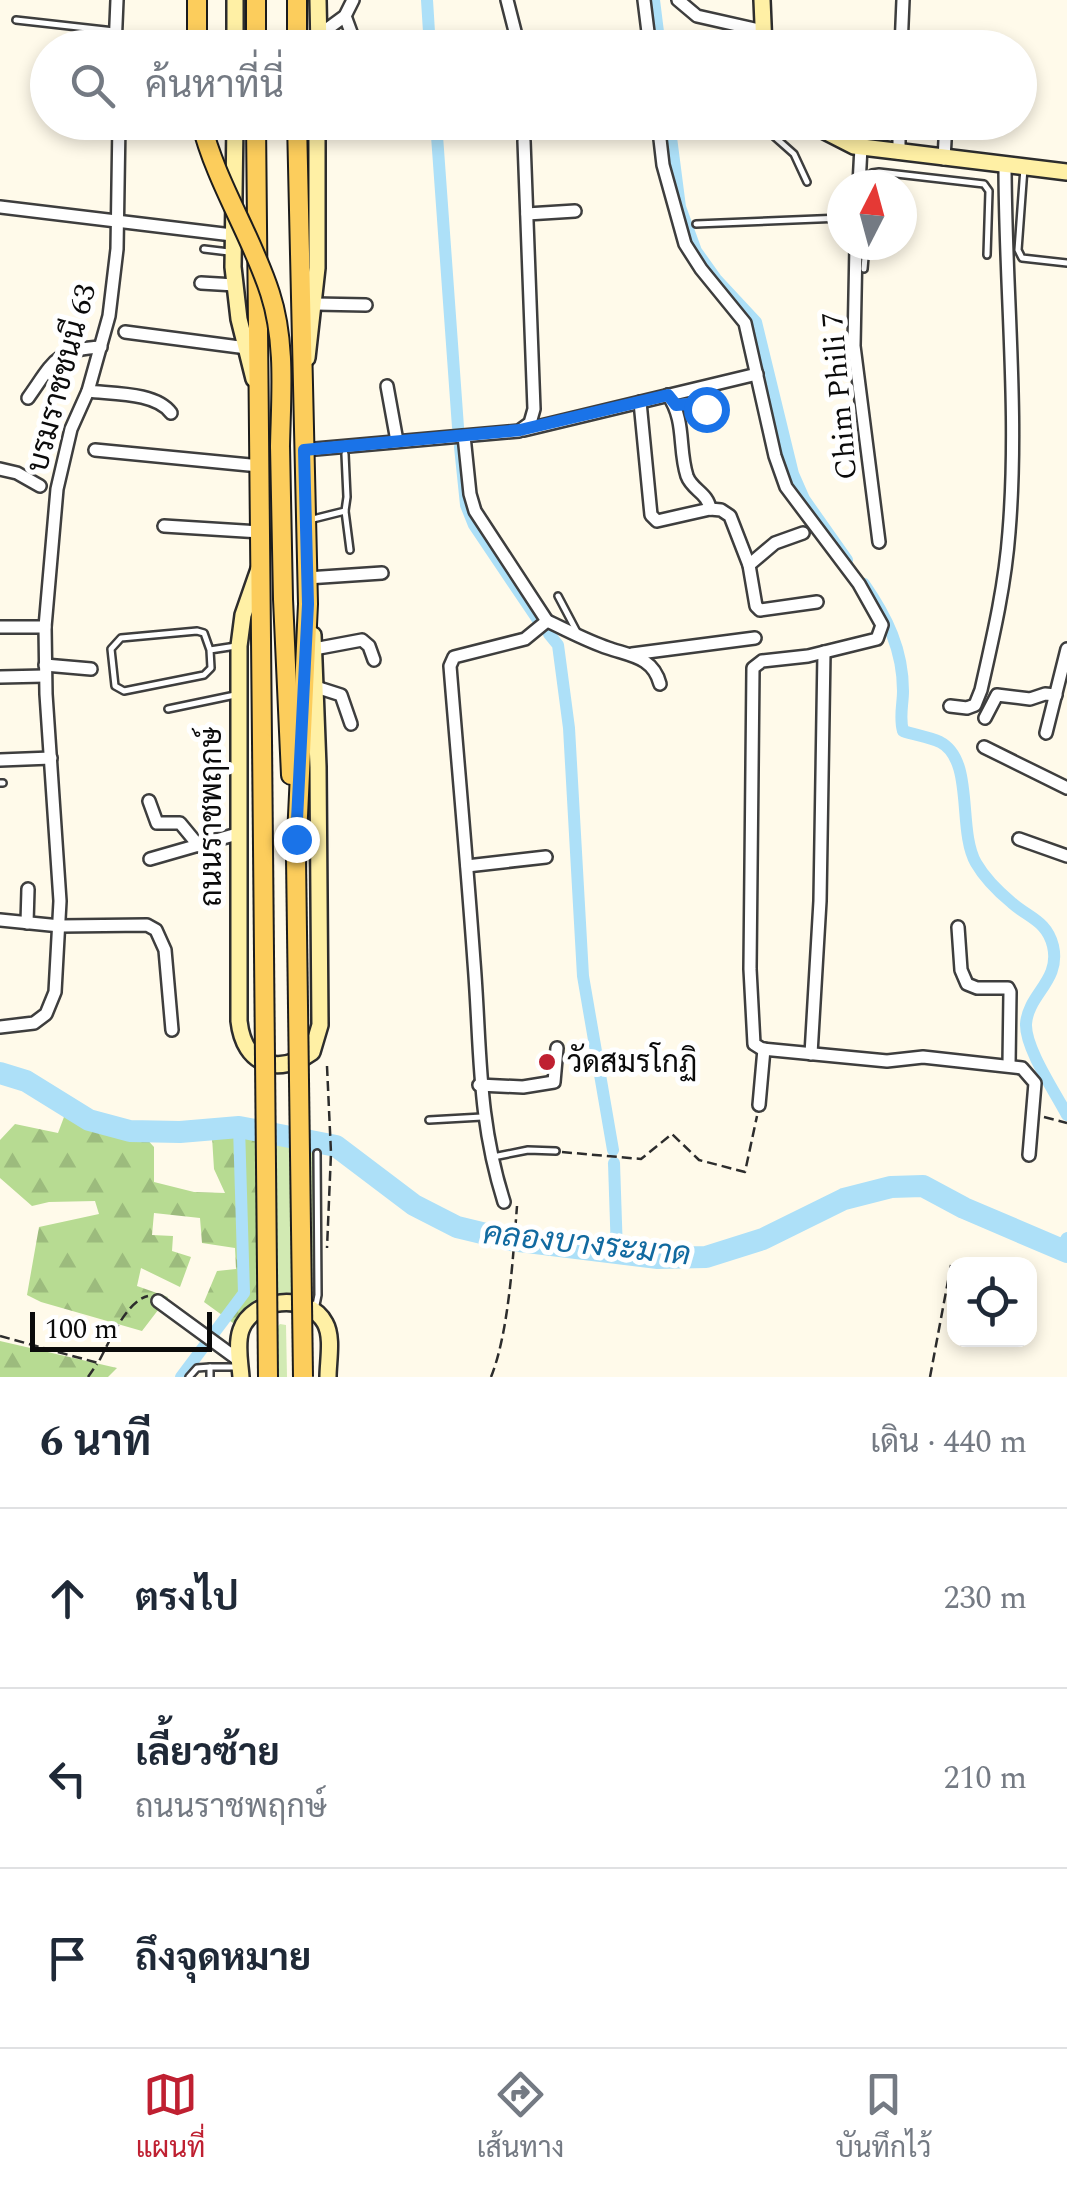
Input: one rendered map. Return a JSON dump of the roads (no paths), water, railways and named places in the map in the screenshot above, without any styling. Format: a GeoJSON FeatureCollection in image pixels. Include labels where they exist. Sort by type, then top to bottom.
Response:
{"type":"FeatureCollection","features":[{"type":"Feature","properties":{"kind":"main road"},"geometry":{"type":"LineString","coordinates":[[196,30],[197,0]]}},
{"type":"Feature","properties":{"kind":"main road"},"geometry":{"type":"LineString","coordinates":[[235,0],[236,30]]}},
{"type":"Feature","properties":{"kind":"main road"},"geometry":{"type":"LineString","coordinates":[[256,0],[256,30]]}},
{"type":"Feature","properties":{"kind":"main road"},"geometry":{"type":"LineString","coordinates":[[297,0],[297,30]]}},
{"type":"Feature","properties":{"kind":"main road"},"geometry":{"type":"LineString","coordinates":[[318,0],[319,30]]}},
{"type":"Feature","properties":{"kind":"main road"},"geometry":{"type":"LineString","coordinates":[[762,0],[764,30]]}},
{"type":"Feature","properties":{"kind":"main road"},"geometry":{"type":"LineString","coordinates":[[205,140],[210,160],[271,294],[279,328],[288,738],[296,848]]}},
{"type":"Feature","properties":{"kind":"main road"},"geometry":{"type":"LineString","coordinates":[[235,140],[235,285],[260,402]]}},
{"type":"Feature","properties":{"kind":"main road","name":"ถนนราชพฤกษ์"},"geometry":{"type":"LineString","coordinates":[[256,140],[268,1377]]}},
{"type":"Feature","properties":{"kind":"main road","name":"ถนนราชพฤกษ์"},"geometry":{"type":"LineString","coordinates":[[297,140],[308,604],[296,848],[303,1377]]}},
{"type":"Feature","properties":{"kind":"main road"},"geometry":{"type":"LineString","coordinates":[[304,376],[315,304],[318,140]]}},
{"type":"Feature","properties":{"kind":"main road"},"geometry":{"type":"LineString","coordinates":[[841,140],[861,148],[1067,172]]}},
{"type":"Feature","properties":{"kind":"main road","name":"ถนนราชพฤกษ์"},"geometry":{"type":"LineString","coordinates":[[260,565],[243,616],[239,646],[240,1033],[251,1052],[274,1066],[292,1065],[312,1052],[320,1025],[316,687],[308,604]]}},
{"type":"Feature","properties":{"kind":"main road"},"geometry":{"type":"LineString","coordinates":[[241,1369],[241,1331],[258,1308],[287,1303],[304,1305],[327,1327],[328,1377]]}},
{"type":"Feature","properties":{"kind":"street"},"geometry":{"type":"LineString","coordinates":[[114,30],[117,0]]}},
{"type":"Feature","properties":{"kind":"street"},"geometry":{"type":"LineString","coordinates":[[330,30],[345,16],[352,0]]}},
{"type":"Feature","properties":{"kind":"street"},"geometry":{"type":"LineString","coordinates":[[507,0],[515,30]]}},
{"type":"Feature","properties":{"kind":"street"},"geometry":{"type":"LineString","coordinates":[[644,0],[648,30]]}},
{"type":"Feature","properties":{"kind":"street"},"geometry":{"type":"LineString","coordinates":[[678,0],[697,16],[738,30]]}},
{"type":"Feature","properties":{"kind":"street"},"geometry":{"type":"LineString","coordinates":[[902,30],[903,0]]}},
{"type":"Feature","properties":{"kind":"street"},"geometry":{"type":"LineString","coordinates":[[345,16],[350,30]]}},
{"type":"Feature","properties":{"kind":"street","name":"บรมราชชนนี 63"},"geometry":{"type":"LineString","coordinates":[[0,1027],[34,1023],[46,1014],[55,992],[60,926],[45,627],[57,490],[72,429],[88,391],[109,316],[119,140]]}},
{"type":"Feature","properties":{"kind":"street"},"geometry":{"type":"LineString","coordinates":[[661,140],[666,179],[685,244],[701,270],[745,322],[775,456],[786,487],[860,584],[882,625],[877,638],[824,652],[762,661],[752,668],[750,969],[754,1044],[764,1049],[887,1062],[915,1057],[1022,1068],[1035,1083],[1029,1155]]}},
{"type":"Feature","properties":{"kind":"street"},"geometry":{"type":"LineString","coordinates":[[899,140],[899,153]]}},
{"type":"Feature","properties":{"kind":"street"},"geometry":{"type":"LineString","coordinates":[[944,159],[945,140]]}},
{"type":"Feature","properties":{"kind":"street"},"geometry":{"type":"LineString","coordinates":[[520,430],[530,423],[534,409],[524,141]]}},
{"type":"Feature","properties":{"kind":"street"},"geometry":{"type":"LineString","coordinates":[[860,170],[861,148]]}},
{"type":"Feature","properties":{"kind":"street"},"geometry":{"type":"LineString","coordinates":[[950,706],[967,708],[975,704],[981,690],[1006,566],[1012,421],[1005,165]]}},
{"type":"Feature","properties":{"kind":"street"},"geometry":{"type":"LineString","coordinates":[[0,207],[232,234]]}},
{"type":"Feature","properties":{"kind":"street"},"geometry":{"type":"LineString","coordinates":[[528,214],[575,211]]}},
{"type":"Feature","properties":{"kind":"street","name":"Chim Phili 7"},"geometry":{"type":"LineString","coordinates":[[856,260],[854,346],[879,542]]}},
{"type":"Feature","properties":{"kind":"street"},"geometry":{"type":"LineString","coordinates":[[202,282],[235,285]]}},
{"type":"Feature","properties":{"kind":"street"},"geometry":{"type":"LineString","coordinates":[[315,304],[366,305]]}},
{"type":"Feature","properties":{"kind":"street"},"geometry":{"type":"LineString","coordinates":[[125,332],[247,348]]}},
{"type":"Feature","properties":{"kind":"street"},"geometry":{"type":"LineString","coordinates":[[28,398],[59,356],[71,348],[101,347]]}},
{"type":"Feature","properties":{"kind":"street"},"geometry":{"type":"LineString","coordinates":[[672,400],[757,374]]}},
{"type":"Feature","properties":{"kind":"street"},"geometry":{"type":"LineString","coordinates":[[388,386],[397,441]]}},
{"type":"Feature","properties":{"kind":"street"},"geometry":{"type":"LineString","coordinates":[[88,391],[155,401],[171,413]]}},
{"type":"Feature","properties":{"kind":"street"},"geometry":{"type":"LineString","coordinates":[[672,400],[681,423],[688,478],[709,501],[710,509]]}},
{"type":"Feature","properties":{"kind":"street"},"geometry":{"type":"LineString","coordinates":[[640,402],[651,515],[656,521],[721,510],[730,516],[749,565],[760,610],[817,602]]}},
{"type":"Feature","properties":{"kind":"street"},"geometry":{"type":"LineString","coordinates":[[304,450],[520,430],[640,402],[702,403],[707,416]]}},
{"type":"Feature","properties":{"kind":"street"},"geometry":{"type":"LineString","coordinates":[[464,436],[475,511],[547,621],[632,654],[656,670],[660,684]]}},
{"type":"Feature","properties":{"kind":"street"},"geometry":{"type":"LineString","coordinates":[[95,450],[260,466]]}},
{"type":"Feature","properties":{"kind":"street"},"geometry":{"type":"LineString","coordinates":[[0,469],[40,486]]}},
{"type":"Feature","properties":{"kind":"street"},"geometry":{"type":"LineString","coordinates":[[164,526],[260,532]]}},
{"type":"Feature","properties":{"kind":"street"},"geometry":{"type":"LineString","coordinates":[[749,565],[775,544],[803,533]]}},
{"type":"Feature","properties":{"kind":"street"},"geometry":{"type":"LineString","coordinates":[[307,578],[382,573]]}},
{"type":"Feature","properties":{"kind":"street"},"geometry":{"type":"LineString","coordinates":[[504,1202],[490,1158],[479,1086],[479,1037],[450,660],[525,639],[547,621]]}},
{"type":"Feature","properties":{"kind":"street"},"geometry":{"type":"LineString","coordinates":[[0,627],[45,627]]}},
{"type":"Feature","properties":{"kind":"street"},"geometry":{"type":"LineString","coordinates":[[632,654],[754,638]]}},
{"type":"Feature","properties":{"kind":"street"},"geometry":{"type":"LineString","coordinates":[[314,649],[362,640],[370,646],[374,660]]}},
{"type":"Feature","properties":{"kind":"street"},"geometry":{"type":"LineString","coordinates":[[1046,734],[1067,649]]}},
{"type":"Feature","properties":{"kind":"street"},"geometry":{"type":"LineString","coordinates":[[811,1054],[820,901],[824,652]]}},
{"type":"Feature","properties":{"kind":"street"},"geometry":{"type":"LineString","coordinates":[[0,677],[45,670],[91,669]]}},
{"type":"Feature","properties":{"kind":"street"},"geometry":{"type":"LineString","coordinates":[[316,687],[341,695],[351,724]]}},
{"type":"Feature","properties":{"kind":"street"},"geometry":{"type":"LineString","coordinates":[[986,718],[995,696],[1034,699],[1056,695]]}},
{"type":"Feature","properties":{"kind":"street"},"geometry":{"type":"LineString","coordinates":[[984,747],[1067,788]]}},
{"type":"Feature","properties":{"kind":"street"},"geometry":{"type":"LineString","coordinates":[[0,760],[51,758]]}},
{"type":"Feature","properties":{"kind":"street"},"geometry":{"type":"LineString","coordinates":[[148,801],[157,823],[180,823],[199,846]]}},
{"type":"Feature","properties":{"kind":"street"},"geometry":{"type":"LineString","coordinates":[[150,859],[238,834]]}},
{"type":"Feature","properties":{"kind":"street"},"geometry":{"type":"LineString","coordinates":[[1020,838],[1067,856]]}},
{"type":"Feature","properties":{"kind":"street"},"geometry":{"type":"LineString","coordinates":[[467,866],[546,858]]}},
{"type":"Feature","properties":{"kind":"street"},"geometry":{"type":"LineString","coordinates":[[27,922],[28,890]]}},
{"type":"Feature","properties":{"kind":"street"},"geometry":{"type":"LineString","coordinates":[[0,920],[60,926],[147,926],[156,930],[165,950],[172,1030]]}},
{"type":"Feature","properties":{"kind":"street"},"geometry":{"type":"LineString","coordinates":[[958,927],[960,970],[967,984],[1009,990],[1008,1065]]}},
{"type":"Feature","properties":{"kind":"street"},"geometry":{"type":"LineString","coordinates":[[479,1086],[523,1087],[554,1082],[557,1048]]}},
{"type":"Feature","properties":{"kind":"street"},"geometry":{"type":"LineString","coordinates":[[759,1105],[764,1049]]}},
{"type":"Feature","properties":{"kind":"street"},"geometry":{"type":"LineString","coordinates":[[158,1301],[212,1340],[241,1369]]}},
{"type":"Feature","properties":{"kind":"lane"},"geometry":{"type":"LineString","coordinates":[[16,20],[105,30]]}},
{"type":"Feature","properties":{"kind":"lane"},"geometry":{"type":"LineString","coordinates":[[778,140],[794,154],[808,182]]}},
{"type":"Feature","properties":{"kind":"lane"},"geometry":{"type":"LineString","coordinates":[[984,184],[988,164]]}},
{"type":"Feature","properties":{"kind":"lane"},"geometry":{"type":"LineString","coordinates":[[1024,167],[1018,250],[1022,258],[1067,264]]}},
{"type":"Feature","properties":{"kind":"lane"},"geometry":{"type":"LineString","coordinates":[[917,176],[984,184],[990,191],[988,255]]}},
{"type":"Feature","properties":{"kind":"lane"},"geometry":{"type":"LineString","coordinates":[[696,224],[827,219]]}},
{"type":"Feature","properties":{"kind":"lane"},"geometry":{"type":"LineString","coordinates":[[204,250],[232,252]]}},
{"type":"Feature","properties":{"kind":"lane"},"geometry":{"type":"LineString","coordinates":[[864,269],[865,260]]}},
{"type":"Feature","properties":{"kind":"lane"},"geometry":{"type":"LineString","coordinates":[[344,454],[350,550]]}},
{"type":"Feature","properties":{"kind":"lane"},"geometry":{"type":"LineString","coordinates":[[306,520],[345,512]]}},
{"type":"Feature","properties":{"kind":"lane"},"geometry":{"type":"LineString","coordinates":[[558,596],[578,635]]}},
{"type":"Feature","properties":{"kind":"lane"},"geometry":{"type":"LineString","coordinates":[[197,631],[204,633],[210,650],[210,668],[204,675],[124,691],[115,686],[111,650],[120,638],[197,631]]}},
{"type":"Feature","properties":{"kind":"lane"},"geometry":{"type":"LineString","coordinates":[[210,650],[239,646]]}},
{"type":"Feature","properties":{"kind":"lane"},"geometry":{"type":"LineString","coordinates":[[168,709],[238,694]]}},
{"type":"Feature","properties":{"kind":"lane"},"geometry":{"type":"LineString","coordinates":[[430,1120],[482,1116]]}},
{"type":"Feature","properties":{"kind":"lane"},"geometry":{"type":"LineString","coordinates":[[490,1158],[528,1150],[556,1152]]}},
{"type":"Feature","properties":{"kind":"lane"},"geometry":{"type":"LineString","coordinates":[[315,1312],[317,1153]]}},
{"type":"Feature","properties":{"kind":"lane"},"geometry":{"type":"LineString","coordinates":[[188,1377],[196,1368],[241,1369]]}},
{"type":"Feature","properties":{"kind":"lane"},"geometry":{"type":"LineString","coordinates":[[210,1368],[210,1377]]}},
{"type":"Feature","properties":{"kind":"waterway"},"geometry":{"type":"LineString","coordinates":[[427,0],[429,30]]}},
{"type":"Feature","properties":{"kind":"waterway"},"geometry":{"type":"LineString","coordinates":[[654,0],[658,30]]}},
{"type":"Feature","properties":{"kind":"waterway"},"geometry":{"type":"LineString","coordinates":[[437,140],[458,427]]}},
{"type":"Feature","properties":{"kind":"waterway"},"geometry":{"type":"LineString","coordinates":[[671,140],[680,207],[696,251],[756,322],[793,474],[804,499],[847,560]]}},
{"type":"Feature","properties":{"kind":"waterway"},"geometry":{"type":"LineString","coordinates":[[460,447],[466,505],[474,525],[538,620]]}},
{"type":"Feature","properties":{"kind":"waterway"},"geometry":{"type":"LineString","coordinates":[[864,584],[897,648],[903,731],[940,742],[951,751],[962,779],[967,833],[976,863],[997,890],[1042,925],[1050,938],[1052,969],[1032,1004],[1026,1024],[1035,1057],[1067,1115]]}},
{"type":"Feature","properties":{"kind":"waterway"},"geometry":{"type":"LineString","coordinates":[[549,634],[558,645],[569,728],[583,976],[613,1150]]}},
{"type":"Feature","properties":{"kind":"waterway","name":"คลองบางระมาด"},"geometry":{"type":"LineString","coordinates":[[0,1073],[26,1081],[89,1120],[130,1131],[239,1127],[336,1146],[414,1205],[457,1227],[511,1240],[658,1258],[706,1257],[763,1239],[844,1199],[891,1187],[923,1186],[1067,1252]]}},
{"type":"Feature","properties":{"kind":"waterway"},"geometry":{"type":"LineString","coordinates":[[181,1377],[244,1293],[239,1127]]}},
{"type":"Feature","properties":{"kind":"waterway"},"geometry":{"type":"LineString","coordinates":[[614,1163],[617,1253]]}},
{"type":"Feature","properties":{"kind":"waterway"},"geometry":{"type":"LineString","coordinates":[[1060,1249],[1067,1238]]}},
{"type":"Feature","properties":{"kind":"place","name":"วัดสมรโกฏิ"},"geometry":{"type":"Point","coordinates":[547,1062]}}]}
